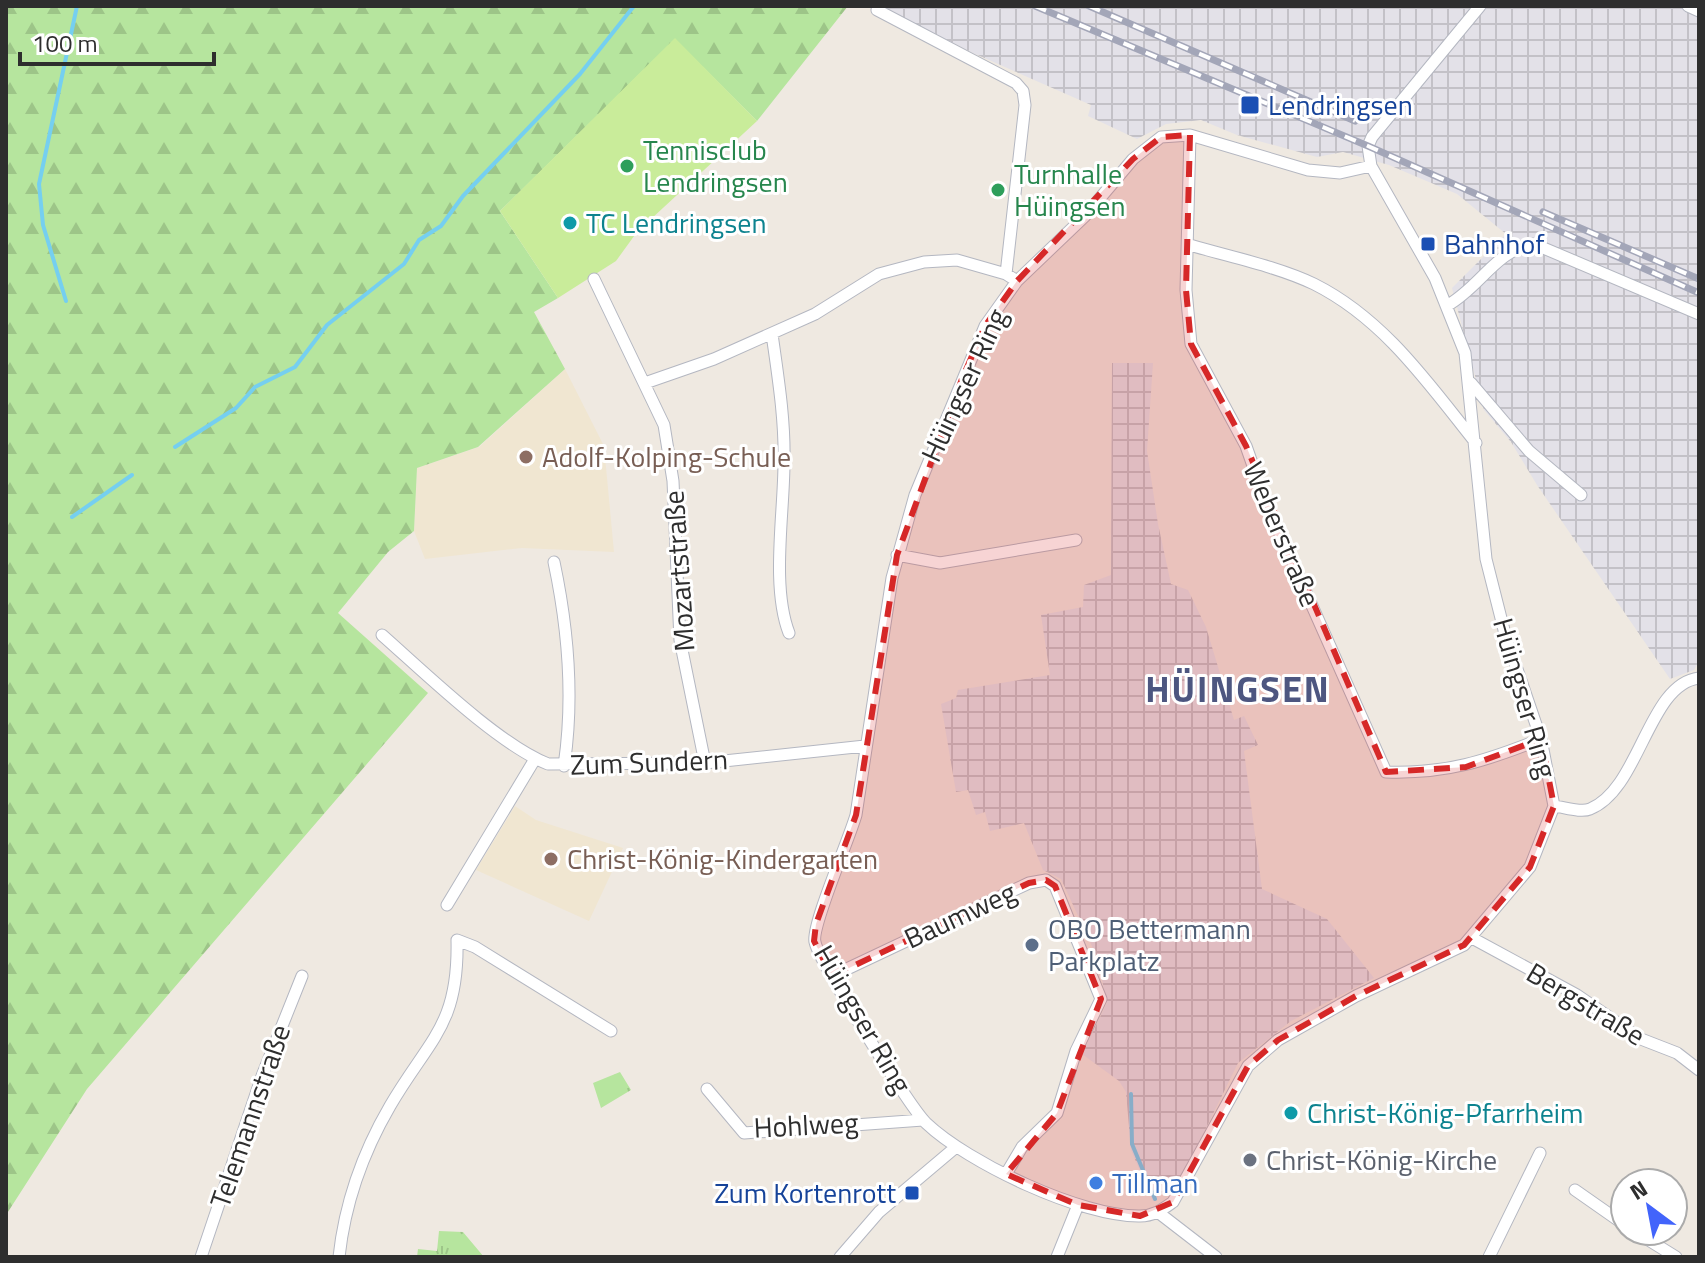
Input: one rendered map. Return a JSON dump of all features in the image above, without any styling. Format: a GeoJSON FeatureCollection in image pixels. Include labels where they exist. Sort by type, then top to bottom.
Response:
{"type":"FeatureCollection","features":[{"type":"Feature","properties":{"kind":"street"},"geometry":{"type":"LineString","coordinates":[[1371,166],[1368,146],[1372,137],[1480,6]]}},
{"type":"Feature","properties":{"kind":"street"},"geometry":{"type":"LineString","coordinates":[[1688,6],[1699,11]]}},
{"type":"Feature","properties":{"kind":"street"},"geometry":{"type":"LineString","coordinates":[[877,10],[1016,83],[1023,91],[1025,105],[1006,274]]}},
{"type":"Feature","properties":{"kind":"street","name":"Hüingser Ring"},"geometry":{"type":"LineString","coordinates":[[1190,135],[1308,170],[1340,173],[1371,166],[1420,249],[1448,305],[1470,382],[1486,559],[1505,634],[1541,739],[1554,806],[1530,867],[1472,938],[1455,952],[1356,996],[1278,1040],[1248,1066],[1173,1202],[1159,1213],[1140,1216],[1078,1205],[1006,1174],[956,1147],[923,1120],[832,976],[814,941],[816,924],[848,847],[856,815],[897,555],[915,495],[985,326],[1017,281],[1085,216],[1133,159],[1161,137],[1190,135]]}},
{"type":"Feature","properties":{"kind":"street","name":"Weberstraße"},"geometry":{"type":"LineString","coordinates":[[1190,135],[1190,245],[1186,290],[1191,344],[1246,446],[1265,500],[1386,772],[1427,774],[1466,767],[1541,739]]}},
{"type":"Feature","properties":{"kind":"street"},"geometry":{"type":"LineString","coordinates":[[1448,305],[1469,293],[1513,248],[1534,244],[1699,314]]}},
{"type":"Feature","properties":{"kind":"street"},"geometry":{"type":"LineString","coordinates":[[1190,245],[1310,282],[1352,306],[1400,348],[1476,443]]}},
{"type":"Feature","properties":{"kind":"street"},"geometry":{"type":"LineString","coordinates":[[645,383],[772,334],[847,296],[879,274],[924,262],[957,260],[1006,274],[1017,281]]}},
{"type":"Feature","properties":{"kind":"street","name":"Mozartstraße"},"geometry":{"type":"LineString","coordinates":[[594,279],[664,425],[673,481],[680,640],[705,763]]}},
{"type":"Feature","properties":{"kind":"street"},"geometry":{"type":"LineString","coordinates":[[772,334],[782,400],[784,458],[780,607],[789,633]]}},
{"type":"Feature","properties":{"kind":"street","name":"Hüingser Ring"},"geometry":{"type":"LineString","coordinates":[[1470,382],[1529,451],[1581,495]]}},
{"type":"Feature","properties":{"kind":"street"},"geometry":{"type":"LineString","coordinates":[[897,555],[940,563],[1076,540]]}},
{"type":"Feature","properties":{"kind":"street"},"geometry":{"type":"LineString","coordinates":[[554,562],[564,610],[568,679],[564,766]]}},
{"type":"Feature","properties":{"kind":"street","name":"Zum Sundern"},"geometry":{"type":"LineString","coordinates":[[382,635],[476,715],[535,759],[564,766],[705,763],[865,746]]}},
{"type":"Feature","properties":{"kind":"street"},"geometry":{"type":"LineString","coordinates":[[1554,806],[1588,810],[1600,803],[1612,792],[1639,750],[1671,692],[1699,678]]}},
{"type":"Feature","properties":{"kind":"street"},"geometry":{"type":"LineString","coordinates":[[447,905],[535,759]]}},
{"type":"Feature","properties":{"kind":"street","name":"Baumweg"},"geometry":{"type":"LineString","coordinates":[[832,976],[1009,891],[1037,880],[1046,880],[1055,886],[1101,999],[1076,1051],[1057,1113],[1022,1147],[1006,1174]]}},
{"type":"Feature","properties":{"kind":"street","name":"Bergstraße"},"geometry":{"type":"LineString","coordinates":[[1472,938],[1577,995],[1641,1039],[1677,1053],[1699,1070]]}},
{"type":"Feature","properties":{"kind":"street"},"geometry":{"type":"LineString","coordinates":[[339,1257],[348,1205],[363,1159],[391,1104],[449,1014],[458,979],[457,940],[475,947],[611,1031]]}},
{"type":"Feature","properties":{"kind":"street","name":"Telemannstraße"},"geometry":{"type":"LineString","coordinates":[[201,1257],[262,1076],[302,976]]}},
{"type":"Feature","properties":{"kind":"street","name":"Hohlweg"},"geometry":{"type":"LineString","coordinates":[[707,1089],[744,1133],[923,1120]]}},
{"type":"Feature","properties":{"kind":"street"},"geometry":{"type":"LineString","coordinates":[[840,1257],[879,1212],[956,1147]]}},
{"type":"Feature","properties":{"kind":"street"},"geometry":{"type":"LineString","coordinates":[[1489,1257],[1540,1153]]}},
{"type":"Feature","properties":{"kind":"street"},"geometry":{"type":"LineString","coordinates":[[1575,1190],[1609,1214]]}},
{"type":"Feature","properties":{"kind":"street"},"geometry":{"type":"LineString","coordinates":[[1057,1257],[1078,1205]]}},
{"type":"Feature","properties":{"kind":"street"},"geometry":{"type":"LineString","coordinates":[[1159,1213],[1216,1257]]}},
{"type":"Feature","properties":{"kind":"highlighted area"},"geometry":{"type":"Polygon","coordinates":[[[1190,135],[1186,290],[1191,344],[1246,446],[1386,772],[1466,767],[1541,739],[1554,806],[1544,837],[1530,867],[1464,945],[1356,996],[1278,1040],[1248,1066],[1173,1202],[1140,1216],[1078,1205],[1006,1174],[1057,1113],[1101,999],[1055,886],[1046,880],[1029,883],[832,976],[814,941],[816,924],[856,815],[897,555],[962,379],[985,326],[1017,281],[1133,159],[1161,137],[1190,135]]]}},
{"type":"Feature","properties":{"kind":"shaded area"},"geometry":{"type":"Polygon","coordinates":[[[880,6],[1699,6],[1699,661],[1694,670],[1670,679],[1511,442],[1484,410],[1452,288],[1506,234],[1457,194],[1389,165],[1343,152],[1317,157],[1237,135],[1201,120],[1166,124],[1137,139],[1088,116],[1091,105],[973,53],[880,6]]]}},
{"type":"Feature","properties":{"kind":"shaded area"},"geometry":{"type":"Polygon","coordinates":[[[1112,363],[1153,363],[1147,451],[1158,524],[1171,584],[1188,590],[1206,627],[1234,720],[1244,716],[1258,745],[1244,751],[1262,889],[1327,919],[1374,978],[1291,1021],[1238,1063],[1183,1175],[1153,1201],[1131,1150],[1126,1092],[1119,1081],[1082,1054],[1107,1003],[1097,957],[1061,879],[1043,870],[1024,823],[990,831],[985,812],[976,815],[968,790],[956,792],[941,704],[956,698],[958,690],[1050,675],[1041,615],[1083,607],[1084,585],[1111,575],[1112,363]]]}},
{"type":"Feature","properties":{"kind":"shaded area","name":"Adolf-Kolping-Schule"},"geometry":{"type":"Polygon","coordinates":[[[565,369],[604,446],[614,552],[522,548],[425,559],[414,531],[417,468],[479,447],[565,369]]]}},
{"type":"Feature","properties":{"kind":"shaded area","name":"Christ-König-Kindergarten"},"geometry":{"type":"Polygon","coordinates":[[[515,806],[536,820],[623,848],[589,921],[476,870],[515,806]]]}},
{"type":"Feature","properties":{"kind":"green space"},"geometry":{"type":"Polygon","coordinates":[[[6,6],[848,6],[757,121],[675,39],[500,211],[558,298],[534,312],[565,369],[478,447],[417,468],[414,531],[388,552],[338,613],[428,693],[87,1089],[6,1215],[6,6]]]}},
{"type":"Feature","properties":{"kind":"green space","name":"Tennisclub Lendringsen"},"geometry":{"type":"Polygon","coordinates":[[[675,38],[757,121],[637,232],[616,261],[558,298],[500,211],[675,38]]]}},
{"type":"Feature","properties":{"kind":"green space"},"geometry":{"type":"Polygon","coordinates":[[[620,1072],[631,1090],[601,1108],[593,1083],[620,1072]]]}},
{"type":"Feature","properties":{"kind":"green space"},"geometry":{"type":"Polygon","coordinates":[[[439,1231],[463,1232],[484,1257],[417,1257],[418,1249],[437,1251],[439,1231]]]}},
{"type":"Feature","properties":{"kind":"waterway"},"geometry":{"type":"LineString","coordinates":[[66,301],[43,225],[39,184],[77,6]]}},
{"type":"Feature","properties":{"kind":"waterway"},"geometry":{"type":"LineString","coordinates":[[175,447],[236,408],[255,387],[295,367],[327,325],[404,264],[419,240],[441,226],[463,196],[580,74],[634,6]]}},
{"type":"Feature","properties":{"kind":"waterway"},"geometry":{"type":"LineString","coordinates":[[72,517],[132,475]]}},
{"type":"Feature","properties":{"kind":"waterway"},"geometry":{"type":"LineString","coordinates":[[1131,1094],[1132,1144],[1155,1199]]}},
{"type":"Feature","properties":{"kind":"railway"},"geometry":{"type":"LineString","coordinates":[[1035,6],[1368,146],[1699,293]]}},
{"type":"Feature","properties":{"kind":"railway"},"geometry":{"type":"LineString","coordinates":[[1089,6],[1355,121]]}},
{"type":"Feature","properties":{"kind":"railway"},"geometry":{"type":"LineString","coordinates":[[1543,212],[1699,279]]}},
{"type":"Feature","properties":{"kind":"place","name":"Lendringsen"},"geometry":{"type":"Point","coordinates":[1250,105]}},
{"type":"Feature","properties":{"kind":"place","name":"Tennisclub Lendringsen"},"geometry":{"type":"Point","coordinates":[627,166]}},
{"type":"Feature","properties":{"kind":"place","name":"Turnhalle Hüingsen"},"geometry":{"type":"Point","coordinates":[998,190]}},
{"type":"Feature","properties":{"kind":"place","name":"TC Lendringsen"},"geometry":{"type":"Point","coordinates":[570,223]}},
{"type":"Feature","properties":{"kind":"place","name":"Bahnhof"},"geometry":{"type":"Point","coordinates":[1428,244]}},
{"type":"Feature","properties":{"kind":"place","name":"Adolf-Kolping-Schule"},"geometry":{"type":"Point","coordinates":[526,457]}},
{"type":"Feature","properties":{"kind":"place","name":"Christ-König-Kindergarten"},"geometry":{"type":"Point","coordinates":[551,859]}},
{"type":"Feature","properties":{"kind":"place","name":"OBO Bettermann Parkplatz"},"geometry":{"type":"Point","coordinates":[1032,945]}},
{"type":"Feature","properties":{"kind":"place","name":"Christ-König-Pfarrheim"},"geometry":{"type":"Point","coordinates":[1291,1113]}},
{"type":"Feature","properties":{"kind":"place","name":"Christ-König-Kirche"},"geometry":{"type":"Point","coordinates":[1250,1160]}},
{"type":"Feature","properties":{"kind":"place","name":"Tillman"},"geometry":{"type":"Point","coordinates":[1096,1183]}},
{"type":"Feature","properties":{"kind":"place","name":"Zum Kortenrott"},"geometry":{"type":"Point","coordinates":[912,1193]}},
{"type":"Feature","properties":{"kind":"district","name":"HÜINGSEN"},"geometry":{"type":"Point","coordinates":[1238,689]}}]}
